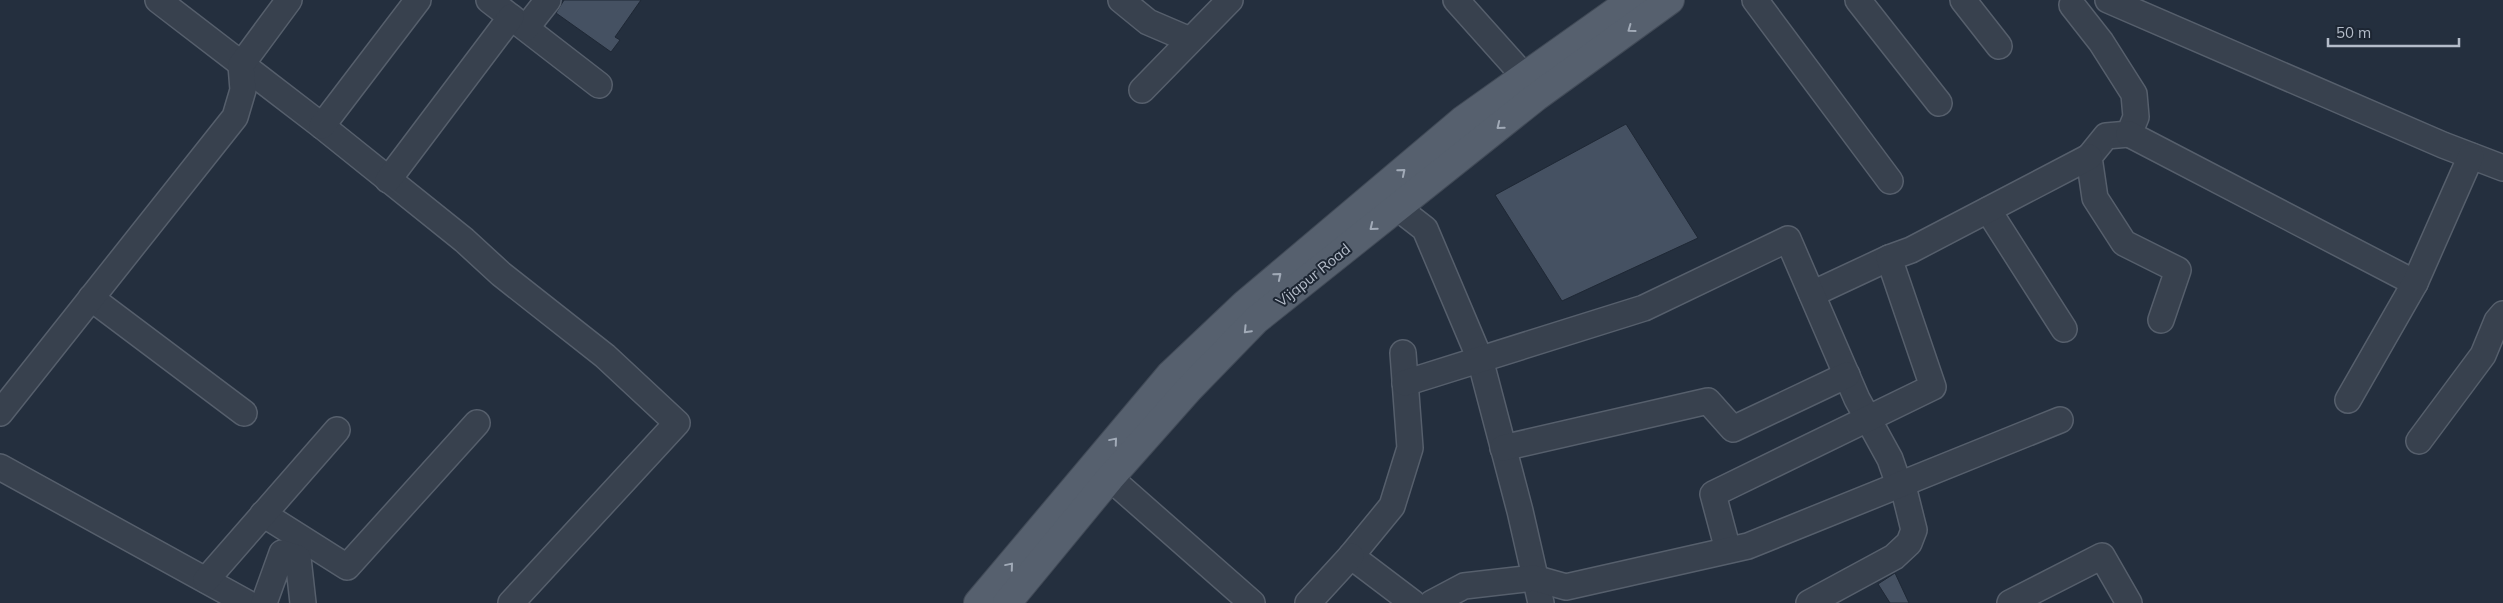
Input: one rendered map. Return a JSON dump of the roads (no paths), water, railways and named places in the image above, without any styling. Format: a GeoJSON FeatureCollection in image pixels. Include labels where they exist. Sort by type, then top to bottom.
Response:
{"type":"FeatureCollection","features":[{"type":"Feature","properties":{"kind":"main road","name":"Vijapur Road"},"geometry":{"type":"LineString","coordinates":[[978,603],[1170,375],[1268,285],[1463,120],[1632,0]]}},
{"type":"Feature","properties":{"kind":"main road","name":"Vijapur Road"},"geometry":{"type":"LineString","coordinates":[[1007,603],[1110,478],[1189,389],[1256,320],[1536,97],[1670,0]]}},
{"type":"Feature","properties":{"kind":"street"},"geometry":{"type":"LineString","coordinates":[[158,0],[322,126],[464,240],[501,274],[605,356],[677,423],[511,603]]}},
{"type":"Feature","properties":{"kind":"street"},"geometry":{"type":"LineString","coordinates":[[0,413],[235,118],[243,90],[241,64],[289,0]]}},
{"type":"Feature","properties":{"kind":"street"},"geometry":{"type":"LineString","coordinates":[[322,126],[418,0]]}},
{"type":"Feature","properties":{"kind":"street"},"geometry":{"type":"LineString","coordinates":[[489,0],[599,85]]}},
{"type":"Feature","properties":{"kind":"street"},"geometry":{"type":"LineString","coordinates":[[388,180],[518,23],[548,0]]}},
{"type":"Feature","properties":{"kind":"street"},"geometry":{"type":"LineString","coordinates":[[1121,0],[1148,22],[1190,40]]}},
{"type":"Feature","properties":{"kind":"street"},"geometry":{"type":"LineString","coordinates":[[1142,90],[1230,0]]}},
{"type":"Feature","properties":{"kind":"street"},"geometry":{"type":"LineString","coordinates":[[1456,0],[1524,76]]}},
{"type":"Feature","properties":{"kind":"street"},"geometry":{"type":"LineString","coordinates":[[1754,0],[1890,181]]}},
{"type":"Feature","properties":{"kind":"street"},"geometry":{"type":"LineString","coordinates":[[1858,0],[1939,103]]}},
{"type":"Feature","properties":{"kind":"street"},"geometry":{"type":"LineString","coordinates":[[1963,0],[1999,46]]}},
{"type":"Feature","properties":{"kind":"street"},"geometry":{"type":"LineString","coordinates":[[2108,0],[2503,168]]}},
{"type":"Feature","properties":{"kind":"street"},"geometry":{"type":"LineString","coordinates":[[2074,2],[2134,94],[2136,117],[2129,134]]}},
{"type":"Feature","properties":{"kind":"street"},"geometry":{"type":"LineString","coordinates":[[1812,294],[1889,258],[1911,250],[2089,157],[2106,136],[2129,134],[2415,284]]}},
{"type":"Feature","properties":{"kind":"street"},"geometry":{"type":"LineString","coordinates":[[2348,400],[2415,284],[2471,156]]}},
{"type":"Feature","properties":{"kind":"street"},"geometry":{"type":"LineString","coordinates":[[2089,157],[2095,198],[2124,243],[2178,270],[2161,320]]}},
{"type":"Feature","properties":{"kind":"street"},"geometry":{"type":"LineString","coordinates":[[1398,208],[1425,229],[1480,359],[1541,603]]}},
{"type":"Feature","properties":{"kind":"street"},"geometry":{"type":"LineString","coordinates":[[1988,210],[2064,328]]}},
{"type":"Feature","properties":{"kind":"street"},"geometry":{"type":"LineString","coordinates":[[1405,383],[1644,308],[1788,239],[1847,375],[1890,458],[1899,485],[1905,494],[1914,530],[1910,542],[1894,557],[1809,603]]}},
{"type":"Feature","properties":{"kind":"street"},"geometry":{"type":"LineString","coordinates":[[1728,550],[1713,494],[1933,387],[1889,258]]}},
{"type":"Feature","properties":{"kind":"street"},"geometry":{"type":"LineString","coordinates":[[91,298],[244,412]]}},
{"type":"Feature","properties":{"kind":"street"},"geometry":{"type":"LineString","coordinates":[[2419,441],[2483,355],[2497,321],[2503,314]]}},
{"type":"Feature","properties":{"kind":"street"},"geometry":{"type":"LineString","coordinates":[[1308,603],[1351,556],[1392,506],[1410,448],[1403,353]]}},
{"type":"Feature","properties":{"kind":"street"},"geometry":{"type":"LineString","coordinates":[[1503,448],[1708,401],[1733,429],[1847,375]]}},
{"type":"Feature","properties":{"kind":"street"},"geometry":{"type":"LineString","coordinates":[[1432,603],[1464,586],[1534,578],[1566,587],[1748,546],[2060,420]]}},
{"type":"Feature","properties":{"kind":"street"},"geometry":{"type":"LineString","coordinates":[[263,514],[348,567],[477,423]]}},
{"type":"Feature","properties":{"kind":"street"},"geometry":{"type":"LineString","coordinates":[[206,580],[337,430]]}},
{"type":"Feature","properties":{"kind":"street"},"geometry":{"type":"LineString","coordinates":[[0,466],[247,603]]}},
{"type":"Feature","properties":{"kind":"street"},"geometry":{"type":"LineString","coordinates":[[1110,478],[1251,603]]}},
{"type":"Feature","properties":{"kind":"street"},"geometry":{"type":"LineString","coordinates":[[264,603],[282,553],[298,558],[303,603]]}},
{"type":"Feature","properties":{"kind":"street"},"geometry":{"type":"LineString","coordinates":[[1351,556],[1412,603]]}},
{"type":"Feature","properties":{"kind":"street"},"geometry":{"type":"LineString","coordinates":[[2010,603],[2102,556],[2128,603]]}}]}
